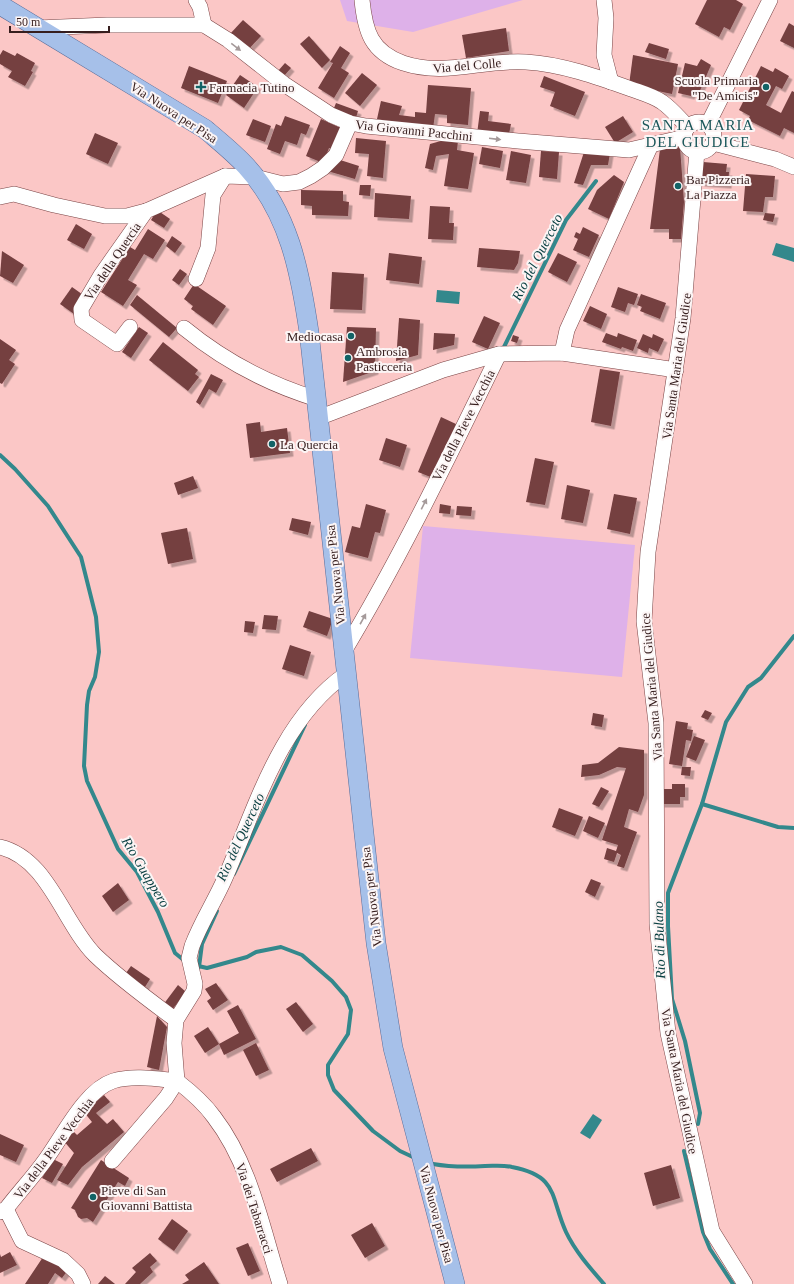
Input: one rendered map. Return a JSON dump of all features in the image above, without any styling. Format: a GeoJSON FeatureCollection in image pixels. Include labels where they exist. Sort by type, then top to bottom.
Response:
{"type":"FeatureCollection","features":[{"type":"Feature","properties":{"kind":"main road","name":"Via Nuova per Pisa"},"geometry":{"type":"LineString","coordinates":[[0,5],[205,129],[234,153],[255,177],[273,202],[282,219],[298,263],[309,332],[376,943],[386,1010],[403,1091],[455,1284]]}},
{"type":"Feature","properties":{"kind":"street"},"geometry":{"type":"LineString","coordinates":[[38,28],[107,25],[204,25],[200,7],[196,0]]}},
{"type":"Feature","properties":{"kind":"street","name":"Via del Colle"},"geometry":{"type":"LineString","coordinates":[[362,0],[367,30],[375,44],[387,56],[406,64],[441,70],[504,62],[537,62],[611,82],[658,100],[686,132]]}},
{"type":"Feature","properties":{"kind":"street"},"geometry":{"type":"LineString","coordinates":[[604,0],[606,18],[604,55],[611,82]]}},
{"type":"Feature","properties":{"kind":"street"},"geometry":{"type":"LineString","coordinates":[[708,124],[770,0]]}},
{"type":"Feature","properties":{"kind":"street","name":"Via Giovanni Pacchini"},"geometry":{"type":"LineString","coordinates":[[204,25],[228,40],[284,84],[331,115],[350,123],[518,142],[629,150],[651,145],[686,132]]}},
{"type":"Feature","properties":{"kind":"street"},"geometry":{"type":"LineString","coordinates":[[697,122],[708,124],[714,135],[713,143],[706,150],[696,151],[688,146],[686,132],[697,122]]}},
{"type":"Feature","properties":{"kind":"street","name":"Via della Quercia"},"geometry":{"type":"LineString","coordinates":[[0,197],[14,194],[105,216],[127,216],[146,211],[225,176],[255,177],[283,184],[298,182],[324,168],[336,155],[350,123]]}},
{"type":"Feature","properties":{"kind":"street"},"geometry":{"type":"LineString","coordinates":[[713,143],[775,159],[794,168]]}},
{"type":"Feature","properties":{"kind":"street"},"geometry":{"type":"LineString","coordinates":[[562,353],[567,330],[651,145]]}},
{"type":"Feature","properties":{"kind":"street","name":"Via Santa Maria del Giudice"},"geometry":{"type":"LineString","coordinates":[[696,151],[684,318],[648,552],[644,597],[644,628],[656,723],[657,924],[668,1033],[712,1231],[745,1284]]}},
{"type":"Feature","properties":{"kind":"street"},"geometry":{"type":"LineString","coordinates":[[196,279],[208,248],[213,195],[225,176]]}},
{"type":"Feature","properties":{"kind":"street","name":"Via della Quercia"},"geometry":{"type":"LineString","coordinates":[[130,328],[117,344],[82,320],[81,309],[101,275],[146,211]]}},
{"type":"Feature","properties":{"kind":"street"},"geometry":{"type":"LineString","coordinates":[[184,328],[217,353],[317,409],[499,354]]}},
{"type":"Feature","properties":{"kind":"street","name":"Via della Pieve Vecchia"},"geometry":{"type":"LineString","coordinates":[[343,652],[361,623],[404,542],[499,354],[562,353],[676,370]]}},
{"type":"Feature","properties":{"kind":"street"},"geometry":{"type":"LineString","coordinates":[[112,1161],[166,1098],[177,1081],[174,1043],[176,1020],[194,991],[195,984],[190,964],[196,936],[224,880],[275,758],[314,702],[332,684],[346,674]]}},
{"type":"Feature","properties":{"kind":"street"},"geometry":{"type":"LineString","coordinates":[[0,847],[18,854],[33,865],[49,887],[75,930],[96,955],[150,1001],[176,1020]]}},
{"type":"Feature","properties":{"kind":"street","name":"Via della Pieve Vecchia"},"geometry":{"type":"LineString","coordinates":[[3,1211],[46,1158],[70,1121],[95,1093],[112,1082],[128,1078],[177,1081]]}},
{"type":"Feature","properties":{"kind":"street","name":"Via dei Tabarracci"},"geometry":{"type":"LineString","coordinates":[[177,1081],[214,1116],[233,1146],[246,1174],[280,1284]]}},
{"type":"Feature","properties":{"kind":"street"},"geometry":{"type":"LineString","coordinates":[[3,1211],[22,1241],[63,1260],[78,1274],[83,1284]]}},
{"type":"Feature","properties":{"kind":"shaded area"},"geometry":{"type":"Polygon","coordinates":[[[340,0],[523,0],[413,32],[347,21],[340,0]]]}},
{"type":"Feature","properties":{"kind":"shaded area"},"geometry":{"type":"Polygon","coordinates":[[[423,526],[635,545],[622,677],[410,658],[423,526]]]}},
{"type":"Feature","properties":{"kind":"water"},"geometry":{"type":"Polygon","coordinates":[[[776,243],[794,248],[794,262],[772,255],[776,243]]]}},
{"type":"Feature","properties":{"kind":"water"},"geometry":{"type":"Polygon","coordinates":[[[437,290],[460,292],[459,304],[436,302],[437,290]]]}},
{"type":"Feature","properties":{"kind":"water"},"geometry":{"type":"Polygon","coordinates":[[[593,1114],[602,1120],[590,1139],[580,1133],[593,1114]]]}},
{"type":"Feature","properties":{"kind":"building"},"geometry":{"type":"Polygon","coordinates":[[[707,0],[736,0],[743,4],[730,30],[724,27],[719,37],[695,24],[707,0]]]}},
{"type":"Feature","properties":{"kind":"building"},"geometry":{"type":"Polygon","coordinates":[[[243,20],[261,36],[247,51],[229,35],[243,20]]]}},
{"type":"Feature","properties":{"kind":"building"},"geometry":{"type":"Polygon","coordinates":[[[789,23],[794,26],[794,48],[780,41],[789,23]]]}},
{"type":"Feature","properties":{"kind":"building"},"geometry":{"type":"Polygon","coordinates":[[[506,28],[509,51],[466,58],[462,35],[506,28]]]}},
{"type":"Feature","properties":{"kind":"building"},"geometry":{"type":"Polygon","coordinates":[[[309,36],[330,60],[322,68],[300,44],[309,36]]]}},
{"type":"Feature","properties":{"kind":"building"},"geometry":{"type":"Polygon","coordinates":[[[649,43],[669,49],[666,59],[645,52],[649,43]]]}},
{"type":"Feature","properties":{"kind":"building"},"geometry":{"type":"Polygon","coordinates":[[[340,46],[350,53],[341,68],[349,73],[334,98],[318,88],[333,63],[330,62],[340,46]]]}},
{"type":"Feature","properties":{"kind":"building"},"geometry":{"type":"Polygon","coordinates":[[[3,50],[15,56],[17,53],[35,63],[31,71],[33,72],[25,86],[8,77],[12,71],[0,64],[0,55],[3,50]]]}},
{"type":"Feature","properties":{"kind":"building"},"geometry":{"type":"Polygon","coordinates":[[[633,55],[678,64],[672,94],[629,85],[633,55]]]}},
{"type":"Feature","properties":{"kind":"building"},"geometry":{"type":"Polygon","coordinates":[[[701,59],[711,65],[699,93],[693,92],[691,96],[678,93],[685,63],[697,66],[701,59]]]}},
{"type":"Feature","properties":{"kind":"building"},"geometry":{"type":"Polygon","coordinates":[[[285,63],[291,68],[284,76],[278,71],[285,63]]]}},
{"type":"Feature","properties":{"kind":"building"},"geometry":{"type":"Polygon","coordinates":[[[189,66],[227,81],[218,103],[181,88],[189,66]]]}},
{"type":"Feature","properties":{"kind":"building"},"geometry":{"type":"Polygon","coordinates":[[[761,66],[773,72],[775,68],[789,76],[782,89],[776,86],[766,105],[781,113],[792,91],[794,92],[794,133],[784,128],[780,136],[748,120],[750,116],[739,110],[761,66]]]}},
{"type":"Feature","properties":{"kind":"building"},"geometry":{"type":"Polygon","coordinates":[[[362,73],[377,85],[360,106],[345,93],[362,73]]]}},
{"type":"Feature","properties":{"kind":"building"},"geometry":{"type":"Polygon","coordinates":[[[240,75],[258,87],[244,108],[226,95],[240,75]]]}},
{"type":"Feature","properties":{"kind":"building"},"geometry":{"type":"Polygon","coordinates":[[[544,76],[585,92],[575,116],[550,106],[555,92],[540,87],[544,76]]]}},
{"type":"Feature","properties":{"kind":"building"},"geometry":{"type":"Polygon","coordinates":[[[428,85],[471,88],[468,125],[447,123],[447,115],[435,114],[433,129],[377,119],[381,101],[402,106],[399,115],[415,117],[415,112],[426,113],[428,85]]]}},
{"type":"Feature","properties":{"kind":"building"},"geometry":{"type":"Polygon","coordinates":[[[336,103],[358,111],[355,121],[332,113],[336,103]]]}},
{"type":"Feature","properties":{"kind":"building"},"geometry":{"type":"Polygon","coordinates":[[[480,111],[489,112],[488,121],[511,124],[508,139],[477,134],[480,111]]]}},
{"type":"Feature","properties":{"kind":"building"},"geometry":{"type":"Polygon","coordinates":[[[285,116],[310,125],[306,135],[301,133],[297,145],[285,141],[280,154],[267,149],[276,124],[281,126],[285,116]]]}},
{"type":"Feature","properties":{"kind":"building"},"geometry":{"type":"Polygon","coordinates":[[[623,116],[633,132],[615,143],[605,127],[623,116]]]}},
{"type":"Feature","properties":{"kind":"building"},"geometry":{"type":"Polygon","coordinates":[[[253,119],[271,126],[265,142],[246,135],[253,119]]]}},
{"type":"Feature","properties":{"kind":"building"},"geometry":{"type":"Polygon","coordinates":[[[321,119],[341,128],[333,148],[329,148],[323,163],[306,156],[321,119]]]}},
{"type":"Feature","properties":{"kind":"building"},"geometry":{"type":"Polygon","coordinates":[[[95,133],[118,143],[108,164],[86,154],[95,133]]]}},
{"type":"Feature","properties":{"kind":"building"},"geometry":{"type":"Polygon","coordinates":[[[356,138],[386,141],[383,178],[367,176],[369,154],[355,153],[356,138]]]}},
{"type":"Feature","properties":{"kind":"building"},"geometry":{"type":"Polygon","coordinates":[[[448,139],[458,141],[457,150],[474,153],[468,189],[444,186],[449,154],[436,156],[433,170],[425,168],[430,144],[448,139]]]}},
{"type":"Feature","properties":{"kind":"building"},"geometry":{"type":"Polygon","coordinates":[[[482,147],[503,151],[500,168],[479,164],[482,147]]]}},
{"type":"Feature","properties":{"kind":"building"},"geometry":{"type":"Polygon","coordinates":[[[680,147],[684,202],[681,239],[669,239],[669,229],[650,229],[660,149],[680,147]]]}},
{"type":"Feature","properties":{"kind":"building"},"geometry":{"type":"Polygon","coordinates":[[[511,151],[531,155],[526,183],[506,180],[511,151]]]}},
{"type":"Feature","properties":{"kind":"building"},"geometry":{"type":"Polygon","coordinates":[[[541,151],[559,152],[557,179],[539,177],[541,151]]]}},
{"type":"Feature","properties":{"kind":"building"},"geometry":{"type":"Polygon","coordinates":[[[584,152],[610,153],[608,165],[591,165],[583,185],[574,183],[584,152]]]}},
{"type":"Feature","properties":{"kind":"building"},"geometry":{"type":"Polygon","coordinates":[[[337,159],[359,166],[355,179],[324,170],[337,159]]]}},
{"type":"Feature","properties":{"kind":"building"},"geometry":{"type":"Polygon","coordinates":[[[703,162],[727,164],[726,172],[729,172],[728,185],[701,183],[703,162]]]}},
{"type":"Feature","properties":{"kind":"building"},"geometry":{"type":"Polygon","coordinates":[[[746,174],[775,176],[773,197],[765,197],[763,212],[743,211],[746,174]]]}},
{"type":"Feature","properties":{"kind":"building"},"geometry":{"type":"Polygon","coordinates":[[[614,175],[624,182],[609,219],[588,209],[597,190],[614,175]]]}},
{"type":"Feature","properties":{"kind":"building"},"geometry":{"type":"Polygon","coordinates":[[[360,185],[371,185],[370,196],[359,195],[360,185]]]}},
{"type":"Feature","properties":{"kind":"building"},"geometry":{"type":"Polygon","coordinates":[[[301,190],[343,191],[343,201],[349,202],[348,216],[312,215],[312,206],[301,205],[301,190]]]}},
{"type":"Feature","properties":{"kind":"building"},"geometry":{"type":"Polygon","coordinates":[[[375,193],[411,196],[409,219],[374,217],[375,193]]]}},
{"type":"Feature","properties":{"kind":"building"},"geometry":{"type":"Polygon","coordinates":[[[430,206],[450,207],[449,223],[454,223],[453,240],[428,239],[430,206]]]}},
{"type":"Feature","properties":{"kind":"building"},"geometry":{"type":"Polygon","coordinates":[[[157,210],[170,219],[164,228],[151,220],[157,210]]]}},
{"type":"Feature","properties":{"kind":"building"},"geometry":{"type":"Polygon","coordinates":[[[765,213],[775,214],[773,222],[763,220],[765,213]]]}},
{"type":"Feature","properties":{"kind":"building"},"geometry":{"type":"Polygon","coordinates":[[[76,224],[92,234],[84,249],[67,240],[76,224]]]}},
{"type":"Feature","properties":{"kind":"building"},"geometry":{"type":"Polygon","coordinates":[[[583,227],[599,235],[589,257],[573,250],[578,239],[574,237],[576,232],[580,234],[583,227]]]}},
{"type":"Feature","properties":{"kind":"building"},"geometry":{"type":"Polygon","coordinates":[[[148,229],[165,240],[153,259],[144,254],[128,280],[137,285],[123,306],[101,292],[130,247],[135,250],[148,229]]]}},
{"type":"Feature","properties":{"kind":"building"},"geometry":{"type":"Polygon","coordinates":[[[172,236],[182,243],[175,253],[166,246],[172,236]]]}},
{"type":"Feature","properties":{"kind":"building"},"geometry":{"type":"Polygon","coordinates":[[[479,248],[520,251],[518,263],[514,270],[477,267],[479,248]]]}},
{"type":"Feature","properties":{"kind":"building"},"geometry":{"type":"Polygon","coordinates":[[[2,251],[24,265],[13,283],[0,276],[2,251]]]}},
{"type":"Feature","properties":{"kind":"building"},"geometry":{"type":"Polygon","coordinates":[[[389,253],[422,257],[419,284],[386,280],[389,253]]]}},
{"type":"Feature","properties":{"kind":"building"},"geometry":{"type":"Polygon","coordinates":[[[558,253],[577,262],[567,282],[548,272],[558,253]]]}},
{"type":"Feature","properties":{"kind":"building"},"geometry":{"type":"Polygon","coordinates":[[[180,269],[187,274],[179,285],[172,280],[180,269]]]}},
{"type":"Feature","properties":{"kind":"building"},"geometry":{"type":"Polygon","coordinates":[[[332,272],[364,274],[362,310],[330,309],[332,272]]]}},
{"type":"Feature","properties":{"kind":"building"},"geometry":{"type":"Polygon","coordinates":[[[194,284],[226,306],[213,325],[191,309],[193,306],[184,299],[194,284]]]}},
{"type":"Feature","properties":{"kind":"building"},"geometry":{"type":"Polygon","coordinates":[[[72,287],[86,297],[74,314],[60,304],[72,287]]]}},
{"type":"Feature","properties":{"kind":"building"},"geometry":{"type":"Polygon","coordinates":[[[618,287],[638,294],[634,305],[628,303],[625,312],[611,307],[618,287]]]}},
{"type":"Feature","properties":{"kind":"building"},"geometry":{"type":"Polygon","coordinates":[[[641,294],[666,303],[660,319],[640,311],[642,307],[637,305],[641,294]]]}},
{"type":"Feature","properties":{"kind":"building"},"geometry":{"type":"Polygon","coordinates":[[[137,295],[177,328],[169,337],[130,305],[137,295]]]}},
{"type":"Feature","properties":{"kind":"building"},"geometry":{"type":"Polygon","coordinates":[[[590,306],[607,314],[601,329],[583,321],[590,306]]]}},
{"type":"Feature","properties":{"kind":"building"},"geometry":{"type":"Polygon","coordinates":[[[484,316],[500,323],[488,349],[472,342],[484,316]]]}},
{"type":"Feature","properties":{"kind":"building"},"geometry":{"type":"Polygon","coordinates":[[[399,318],[420,320],[418,355],[396,361],[399,318]]]}},
{"type":"Feature","properties":{"kind":"building"},"geometry":{"type":"Polygon","coordinates":[[[139,327],[148,333],[131,358],[122,352],[139,327]]]}},
{"type":"Feature","properties":{"kind":"building"},"geometry":{"type":"Polygon","coordinates":[[[347,327],[376,328],[375,371],[343,382],[347,327]]]}},
{"type":"Feature","properties":{"kind":"building"},"geometry":{"type":"Polygon","coordinates":[[[434,333],[455,334],[454,345],[433,350],[434,333]]]}},
{"type":"Feature","properties":{"kind":"building"},"geometry":{"type":"Polygon","coordinates":[[[606,333],[617,337],[618,333],[637,340],[633,351],[622,347],[621,349],[602,342],[606,333]]]}},
{"type":"Feature","properties":{"kind":"building"},"geometry":{"type":"Polygon","coordinates":[[[643,334],[652,338],[653,334],[664,339],[658,352],[649,348],[648,353],[637,348],[643,334]]]}},
{"type":"Feature","properties":{"kind":"building"},"geometry":{"type":"Polygon","coordinates":[[[513,335],[519,337],[517,343],[511,341],[513,335]]]}},
{"type":"Feature","properties":{"kind":"building"},"geometry":{"type":"Polygon","coordinates":[[[0,339],[16,350],[9,360],[15,364],[2,384],[0,383],[0,339]]]}},
{"type":"Feature","properties":{"kind":"building"},"geometry":{"type":"Polygon","coordinates":[[[163,342],[198,370],[195,374],[199,377],[188,391],[149,360],[163,342]]]}},
{"type":"Feature","properties":{"kind":"building"},"geometry":{"type":"Polygon","coordinates":[[[600,369],[620,372],[611,426],[591,422],[600,369]]]}},
{"type":"Feature","properties":{"kind":"building"},"geometry":{"type":"Polygon","coordinates":[[[211,374],[223,380],[216,393],[209,389],[200,405],[196,402],[211,374]]]}},
{"type":"Feature","properties":{"kind":"building"},"geometry":{"type":"Polygon","coordinates":[[[441,417],[456,424],[433,478],[418,472],[441,417]]]}},
{"type":"Feature","properties":{"kind":"building"},"geometry":{"type":"Polygon","coordinates":[[[260,422],[261,432],[287,428],[290,453],[250,458],[246,424],[260,422]]]}},
{"type":"Feature","properties":{"kind":"building"},"geometry":{"type":"Polygon","coordinates":[[[386,438],[407,445],[400,467],[379,460],[386,438]]]}},
{"type":"Feature","properties":{"kind":"building"},"geometry":{"type":"Polygon","coordinates":[[[535,458],[554,462],[545,505],[526,502],[535,458]]]}},
{"type":"Feature","properties":{"kind":"building"},"geometry":{"type":"Polygon","coordinates":[[[193,476],[198,488],[178,495],[174,483],[193,476]]]}},
{"type":"Feature","properties":{"kind":"building"},"geometry":{"type":"Polygon","coordinates":[[[567,485],[590,490],[583,523],[561,519],[567,485]]]}},
{"type":"Feature","properties":{"kind":"building"},"geometry":{"type":"Polygon","coordinates":[[[614,494],[637,498],[630,534],[607,529],[614,494]]]}},
{"type":"Feature","properties":{"kind":"building"},"geometry":{"type":"Polygon","coordinates":[[[366,504],[386,510],[380,533],[375,532],[368,558],[345,552],[352,526],[360,528],[366,504]]]}},
{"type":"Feature","properties":{"kind":"building"},"geometry":{"type":"Polygon","coordinates":[[[440,504],[451,506],[450,514],[439,513],[440,504]]]}},
{"type":"Feature","properties":{"kind":"building"},"geometry":{"type":"Polygon","coordinates":[[[457,506],[472,507],[471,516],[456,515],[457,506]]]}},
{"type":"Feature","properties":{"kind":"building"},"geometry":{"type":"Polygon","coordinates":[[[292,518],[311,522],[308,535],[289,530],[292,518]]]}},
{"type":"Feature","properties":{"kind":"building"},"geometry":{"type":"Polygon","coordinates":[[[187,528],[193,559],[168,564],[161,533],[187,528]]]}},
{"type":"Feature","properties":{"kind":"building"},"geometry":{"type":"Polygon","coordinates":[[[309,611],[333,619],[327,636],[303,627],[309,611]]]}},
{"type":"Feature","properties":{"kind":"building"},"geometry":{"type":"Polygon","coordinates":[[[264,615],[278,616],[276,630],[262,629],[264,615]]]}},
{"type":"Feature","properties":{"kind":"building"},"geometry":{"type":"Polygon","coordinates":[[[245,621],[255,622],[253,633],[244,632],[245,621]]]}},
{"type":"Feature","properties":{"kind":"building"},"geometry":{"type":"Polygon","coordinates":[[[290,645],[311,652],[304,676],[282,669],[290,645]]]}},
{"type":"Feature","properties":{"kind":"building"},"geometry":{"type":"Polygon","coordinates":[[[705,710],[712,713],[708,720],[701,717],[705,710]]]}},
{"type":"Feature","properties":{"kind":"building"},"geometry":{"type":"Polygon","coordinates":[[[593,713],[604,715],[602,727],[591,725],[593,713]]]}},
{"type":"Feature","properties":{"kind":"building"},"geometry":{"type":"Polygon","coordinates":[[[676,721],[688,723],[687,729],[693,730],[691,741],[686,740],[682,766],[669,764],[676,721]]]}},
{"type":"Feature","properties":{"kind":"building"},"geometry":{"type":"Polygon","coordinates":[[[694,736],[705,740],[696,761],[686,757],[694,736]]]}},
{"type":"Feature","properties":{"kind":"building"},"geometry":{"type":"Polygon","coordinates":[[[619,747],[644,750],[644,795],[638,812],[629,809],[624,827],[637,832],[624,868],[617,866],[621,855],[617,853],[614,862],[604,859],[607,848],[616,851],[618,845],[602,840],[626,768],[617,767],[599,775],[581,777],[582,765],[598,763],[619,747]]]}},
{"type":"Feature","properties":{"kind":"building"},"geometry":{"type":"Polygon","coordinates":[[[682,767],[691,767],[690,776],[681,775],[682,767]]]}},
{"type":"Feature","properties":{"kind":"building"},"geometry":{"type":"Polygon","coordinates":[[[672,784],[685,784],[685,797],[680,797],[680,804],[661,804],[661,789],[672,789],[672,784]]]}},
{"type":"Feature","properties":{"kind":"building"},"geometry":{"type":"Polygon","coordinates":[[[601,787],[609,791],[599,807],[592,804],[601,787]]]}},
{"type":"Feature","properties":{"kind":"building"},"geometry":{"type":"Polygon","coordinates":[[[559,808],[583,817],[575,836],[552,827],[559,808]]]}},
{"type":"Feature","properties":{"kind":"building"},"geometry":{"type":"Polygon","coordinates":[[[589,816],[605,823],[598,838],[583,831],[589,816]]]}},
{"type":"Feature","properties":{"kind":"building"},"geometry":{"type":"Polygon","coordinates":[[[591,879],[601,883],[595,897],[585,892],[591,879]]]}},
{"type":"Feature","properties":{"kind":"building"},"geometry":{"type":"Polygon","coordinates":[[[118,883],[129,900],[113,912],[102,896],[118,883]]]}},
{"type":"Feature","properties":{"kind":"building"},"geometry":{"type":"Polygon","coordinates":[[[131,966],[150,979],[145,987],[126,973],[131,966]]]}},
{"type":"Feature","properties":{"kind":"building"},"geometry":{"type":"Polygon","coordinates":[[[216,983],[228,1000],[213,1010],[207,1001],[211,998],[205,989],[216,983]]]}},
{"type":"Feature","properties":{"kind":"building"},"geometry":{"type":"Polygon","coordinates":[[[178,985],[186,992],[171,1011],[163,1005],[178,985]]]}},
{"type":"Feature","properties":{"kind":"building"},"geometry":{"type":"Polygon","coordinates":[[[296,1002],[313,1024],[303,1032],[286,1009],[296,1002]]]}},
{"type":"Feature","properties":{"kind":"building"},"geometry":{"type":"Polygon","coordinates":[[[238,1005],[256,1039],[224,1055],[219,1044],[239,1033],[227,1011],[238,1005]]]}},
{"type":"Feature","properties":{"kind":"building"},"geometry":{"type":"Polygon","coordinates":[[[157,1016],[167,1027],[159,1070],[147,1067],[157,1016]]]}},
{"type":"Feature","properties":{"kind":"building"},"geometry":{"type":"Polygon","coordinates":[[[208,1027],[219,1044],[205,1053],[194,1036],[208,1027]]]}},
{"type":"Feature","properties":{"kind":"building"},"geometry":{"type":"Polygon","coordinates":[[[256,1043],[269,1070],[256,1076],[243,1050],[256,1043]]]}},
{"type":"Feature","properties":{"kind":"building"},"geometry":{"type":"Polygon","coordinates":[[[104,1095],[110,1102],[96,1113],[107,1124],[113,1119],[124,1132],[82,1167],[68,1185],[57,1180],[74,1153],[63,1140],[73,1131],[77,1135],[92,1122],[84,1112],[104,1095]]]}},
{"type":"Feature","properties":{"kind":"building"},"geometry":{"type":"Polygon","coordinates":[[[0,1134],[24,1145],[16,1162],[0,1155],[0,1134]]]}},
{"type":"Feature","properties":{"kind":"building"},"geometry":{"type":"Polygon","coordinates":[[[311,1148],[318,1161],[277,1182],[270,1169],[311,1148]]]}},
{"type":"Feature","properties":{"kind":"building"},"geometry":{"type":"Polygon","coordinates":[[[53,1159],[63,1164],[52,1183],[42,1178],[53,1159]]]}},
{"type":"Feature","properties":{"kind":"building","name":"Pieve di San Giovanni Battista"},"geometry":{"type":"Polygon","coordinates":[[[101,1160],[129,1178],[125,1186],[118,1182],[93,1222],[87,1218],[81,1219],[78,1217],[75,1210],[71,1208],[101,1160]]]}},
{"type":"Feature","properties":{"kind":"building"},"geometry":{"type":"Polygon","coordinates":[[[671,1165],[680,1198],[653,1206],[644,1173],[671,1165]]]}},
{"type":"Feature","properties":{"kind":"building"},"geometry":{"type":"Polygon","coordinates":[[[172,1219],[188,1231],[174,1251],[158,1239],[172,1219]]]}},
{"type":"Feature","properties":{"kind":"building"},"geometry":{"type":"Polygon","coordinates":[[[372,1223],[385,1246],[365,1258],[351,1235],[372,1223]]]}},
{"type":"Feature","properties":{"kind":"building"},"geometry":{"type":"Polygon","coordinates":[[[248,1243],[260,1271],[248,1276],[236,1248],[248,1243]]]}},
{"type":"Feature","properties":{"kind":"building"},"geometry":{"type":"Polygon","coordinates":[[[10,1252],[17,1265],[0,1273],[0,1254],[1,1257],[10,1252]]]}},
{"type":"Feature","properties":{"kind":"building"},"geometry":{"type":"Polygon","coordinates":[[[150,1253],[157,1261],[150,1267],[153,1272],[140,1284],[125,1284],[136,1272],[132,1268],[150,1253]]]}},
{"type":"Feature","properties":{"kind":"building"},"geometry":{"type":"Polygon","coordinates":[[[45,1254],[68,1270],[62,1278],[55,1273],[48,1284],[25,1284],[45,1254]]]}},
{"type":"Feature","properties":{"kind":"building"},"geometry":{"type":"Polygon","coordinates":[[[204,1262],[219,1284],[182,1284],[189,1280],[185,1275],[204,1262]]]}},
{"type":"Feature","properties":{"kind":"building"},"geometry":{"type":"Polygon","coordinates":[[[105,1276],[115,1284],[98,1284],[105,1276]]]}},
{"type":"Feature","properties":{"kind":"waterway","name":"Rio del Querceto"},"geometry":{"type":"LineString","coordinates":[[504,347],[566,220],[596,181]]}},
{"type":"Feature","properties":{"kind":"waterway","name":"Rio Guappero"},"geometry":{"type":"LineString","coordinates":[[0,455],[15,469],[48,506],[81,557],[96,617],[99,652],[95,677],[89,691],[87,705],[84,766],[87,781],[118,849],[137,872],[158,912],[175,953],[186,962]]}},
{"type":"Feature","properties":{"kind":"waterway","name":"Rio di Bulano"},"geometry":{"type":"LineString","coordinates":[[698,1124],[700,1113],[685,1041],[672,999],[668,926],[668,893],[702,804],[726,722],[748,687],[761,678],[794,636]]}},
{"type":"Feature","properties":{"kind":"waterway","name":"Rio del Querceto"},"geometry":{"type":"LineString","coordinates":[[234,874],[305,725]]}},
{"type":"Feature","properties":{"kind":"waterway","name":"Rio di Bulano"},"geometry":{"type":"LineString","coordinates":[[702,804],[778,827],[794,828]]}},
{"type":"Feature","properties":{"kind":"waterway","name":"Rio del Querceto"},"geometry":{"type":"LineString","coordinates":[[199,967],[202,944],[217,911]]}},
{"type":"Feature","properties":{"kind":"waterway","name":"Rio Guappero"},"geometry":{"type":"LineString","coordinates":[[194,965],[207,968],[247,957],[256,952],[281,947],[302,955],[332,981],[346,997],[351,1010],[348,1034],[328,1065],[328,1075],[334,1090],[373,1131],[400,1151],[415,1158]]}},
{"type":"Feature","properties":{"kind":"waterway","name":"Rio di Bulano"},"geometry":{"type":"LineString","coordinates":[[684,1151],[703,1232],[710,1249],[733,1284]]}},
{"type":"Feature","properties":{"kind":"waterway","name":"Rio Guappero"},"geometry":{"type":"LineString","coordinates":[[433,1164],[446,1166],[505,1166],[527,1171],[538,1176],[546,1182],[551,1190],[566,1232],[578,1253],[604,1284]]}},
{"type":"Feature","properties":{"kind":"place","name":"Farmacia Tutino"},"geometry":{"type":"Point","coordinates":[201,87]}},
{"type":"Feature","properties":{"kind":"place","name":"Scuola Primaria \"De Amicis\""},"geometry":{"type":"Point","coordinates":[766,87]}},
{"type":"Feature","properties":{"kind":"place","name":"Bar Pizzeria La Piazza"},"geometry":{"type":"Point","coordinates":[678,186]}},
{"type":"Feature","properties":{"kind":"place","name":"Mediocasa"},"geometry":{"type":"Point","coordinates":[351,336]}},
{"type":"Feature","properties":{"kind":"place","name":"Ambrosia Pasticceria"},"geometry":{"type":"Point","coordinates":[348,358]}},
{"type":"Feature","properties":{"kind":"place","name":"La Quercia"},"geometry":{"type":"Point","coordinates":[272,444]}},
{"type":"Feature","properties":{"kind":"place","name":"Pieve di San Giovanni Battista"},"geometry":{"type":"Point","coordinates":[93,1197]}},
{"type":"Feature","properties":{"kind":"district","name":"SANTA MARIA DEL GIUDICE"},"geometry":{"type":"Point","coordinates":[698,134]}}]}
